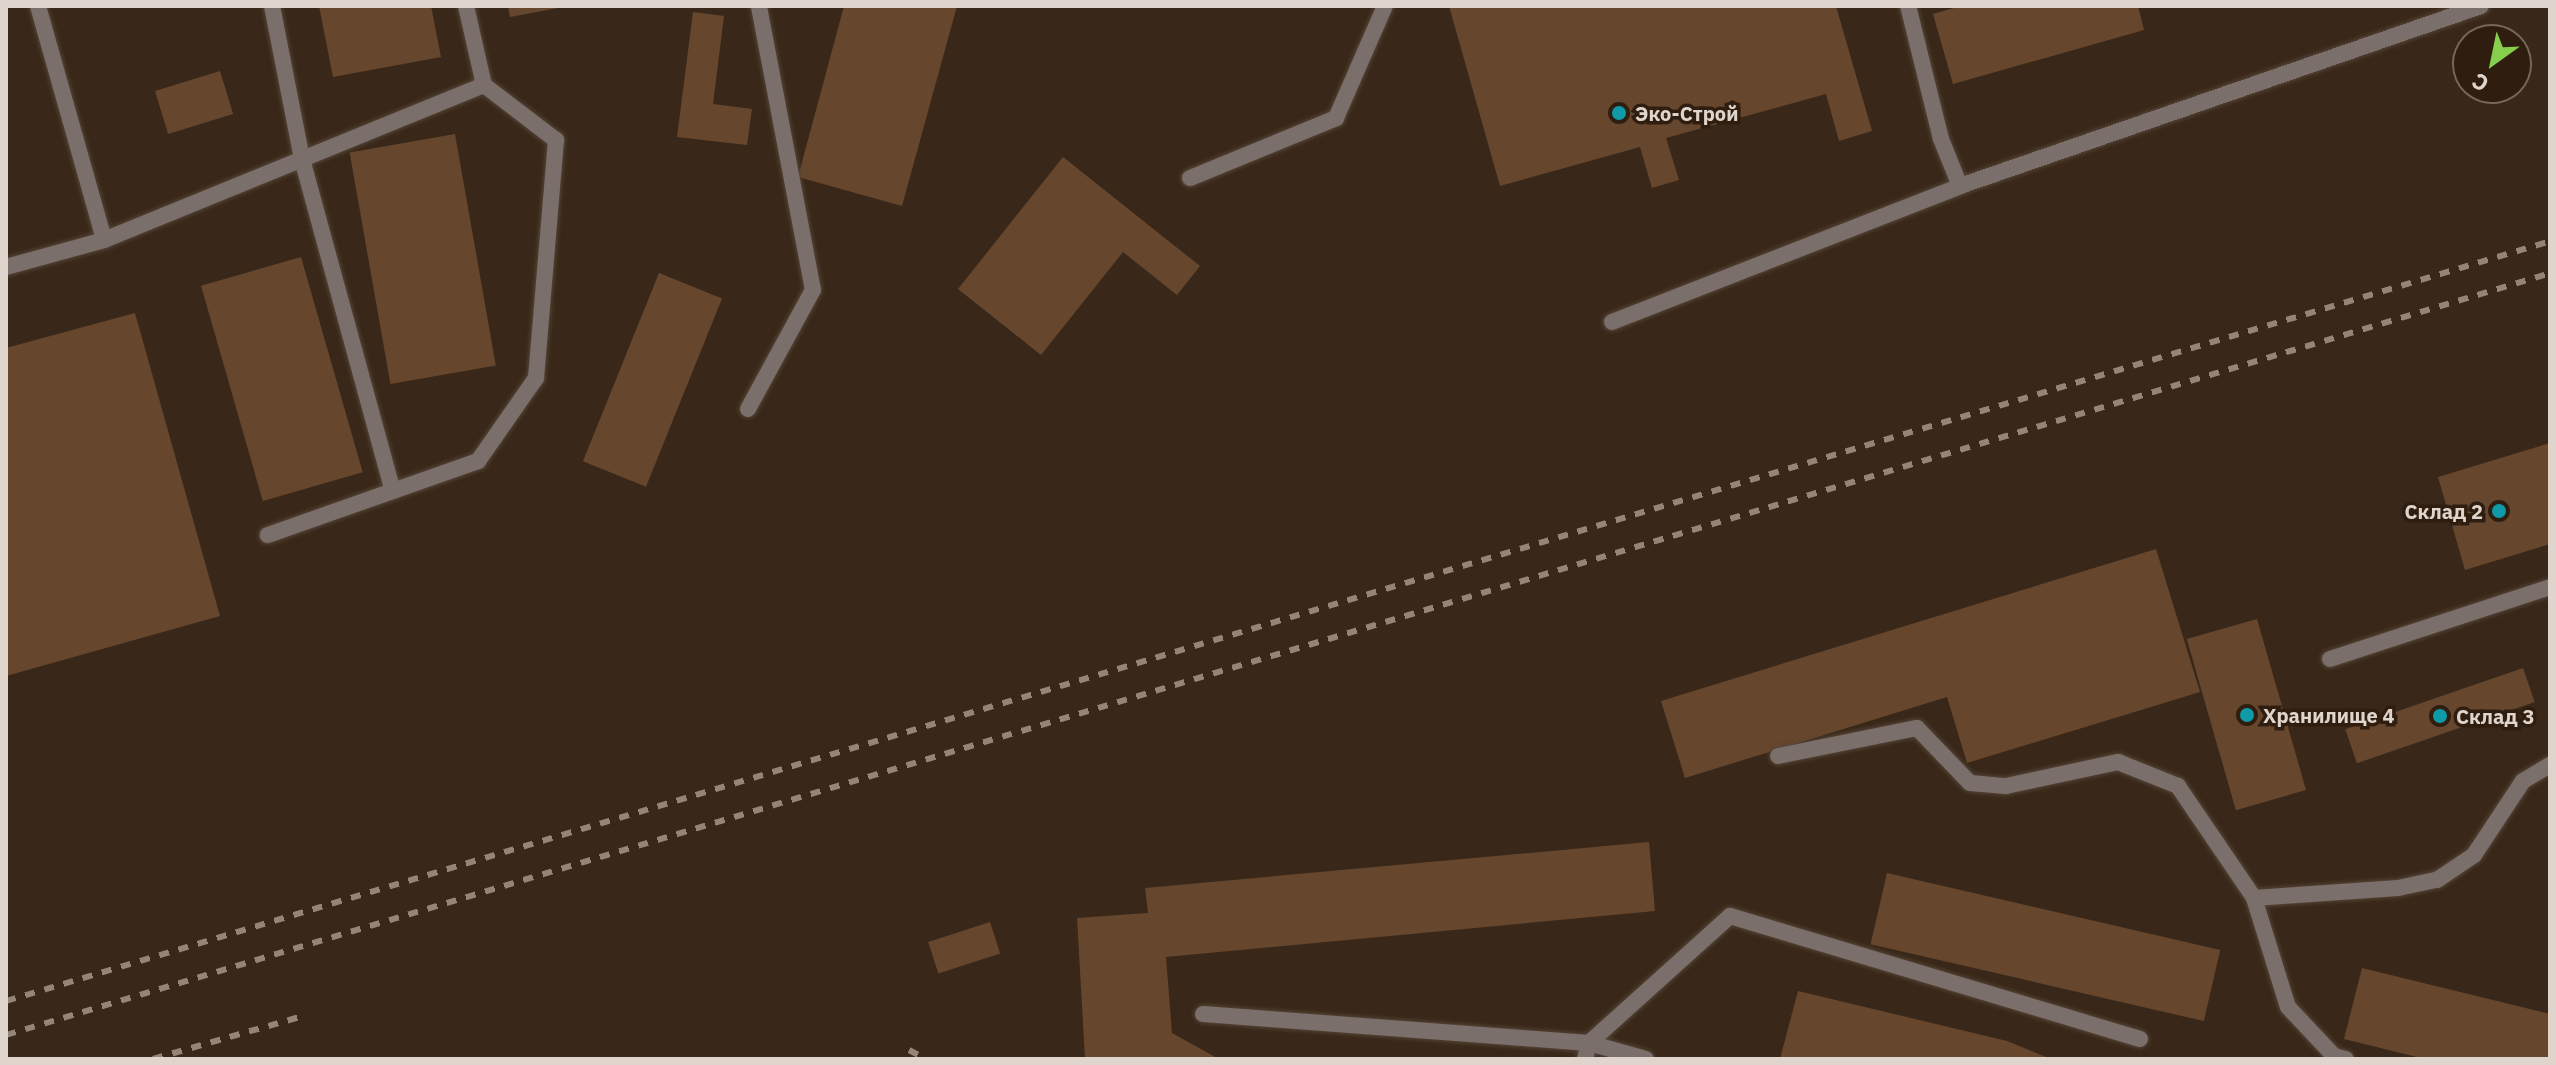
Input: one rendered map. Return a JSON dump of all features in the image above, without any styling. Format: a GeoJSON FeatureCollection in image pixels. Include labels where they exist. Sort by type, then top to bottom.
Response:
{"type":"FeatureCollection","features":[{"type":"Feature","properties":{"kind":"lane"},"geometry":{"type":"LineString","coordinates":[[38,6],[104,240]]}},
{"type":"Feature","properties":{"kind":"lane"},"geometry":{"type":"LineString","coordinates":[[272,6],[302,159],[393,491]]}},
{"type":"Feature","properties":{"kind":"lane"},"geometry":{"type":"LineString","coordinates":[[268,535],[478,461],[536,378],[556,140],[484,85],[466,6]]}},
{"type":"Feature","properties":{"kind":"lane"},"geometry":{"type":"LineString","coordinates":[[748,409],[813,290],[759,6]]}},
{"type":"Feature","properties":{"kind":"lane"},"geometry":{"type":"LineString","coordinates":[[1190,178],[1336,118],[1385,6]]}},
{"type":"Feature","properties":{"kind":"lane"},"geometry":{"type":"LineString","coordinates":[[1908,6],[1941,139],[1960,186]]}},
{"type":"Feature","properties":{"kind":"lane"},"geometry":{"type":"LineString","coordinates":[[1612,322],[1960,186],[2481,6]]}},
{"type":"Feature","properties":{"kind":"lane"},"geometry":{"type":"LineString","coordinates":[[6,267],[104,240],[484,85]]}},
{"type":"Feature","properties":{"kind":"lane"},"geometry":{"type":"LineString","coordinates":[[2330,659],[2550,587]]}},
{"type":"Feature","properties":{"kind":"lane"},"geometry":{"type":"LineString","coordinates":[[1778,756],[1917,728],[1970,783],[2006,786],[2118,762],[2178,786],[2254,898],[2288,1007],[2334,1056],[2346,1059]]}},
{"type":"Feature","properties":{"kind":"lane"},"geometry":{"type":"LineString","coordinates":[[2254,898],[2398,888],[2437,880],[2474,855],[2523,781],[2550,765]]}},
{"type":"Feature","properties":{"kind":"lane"},"geometry":{"type":"LineString","coordinates":[[1587,1051],[1730,916],[2140,1039]]}},
{"type":"Feature","properties":{"kind":"lane"},"geometry":{"type":"LineString","coordinates":[[1203,1014],[1646,1059]]}},
{"type":"Feature","properties":{"kind":"building"},"geometry":{"type":"Polygon","coordinates":[[[319,6],[431,6],[441,57],[333,77],[319,6]]]}},
{"type":"Feature","properties":{"kind":"building"},"geometry":{"type":"Polygon","coordinates":[[[508,6],[558,6],[558,8],[510,17],[508,6]]]}},
{"type":"Feature","properties":{"kind":"building"},"geometry":{"type":"Polygon","coordinates":[[[844,6],[957,6],[902,206],[798,177],[844,6]]]}},
{"type":"Feature","properties":{"kind":"building","name":"Эко-Строй"},"geometry":{"type":"Polygon","coordinates":[[[1449,6],[1836,6],[1872,131],[1839,141],[1826,94],[1666,138],[1679,180],[1652,188],[1640,147],[1500,186],[1449,6]]]}},
{"type":"Feature","properties":{"kind":"building"},"geometry":{"type":"Polygon","coordinates":[[[1961,6],[2138,6],[2144,30],[1953,84],[1933,14],[1961,6]]]}},
{"type":"Feature","properties":{"kind":"building"},"geometry":{"type":"Polygon","coordinates":[[[693,12],[724,16],[713,104],[752,109],[747,145],[677,137],[693,12]]]}},
{"type":"Feature","properties":{"kind":"building"},"geometry":{"type":"Polygon","coordinates":[[[220,71],[233,114],[168,134],[155,91],[220,71]]]}},
{"type":"Feature","properties":{"kind":"building"},"geometry":{"type":"Polygon","coordinates":[[[455,134],[496,365],[390,384],[350,153],[455,134]]]}},
{"type":"Feature","properties":{"kind":"building"},"geometry":{"type":"Polygon","coordinates":[[[1063,157],[1200,266],[1177,295],[1123,252],[1041,355],[958,289],[1063,157]]]}},
{"type":"Feature","properties":{"kind":"building"},"geometry":{"type":"Polygon","coordinates":[[[301,257],[363,472],[263,501],[201,286],[301,257]]]}},
{"type":"Feature","properties":{"kind":"building"},"geometry":{"type":"Polygon","coordinates":[[[659,273],[722,298],[646,487],[583,461],[659,273]]]}},
{"type":"Feature","properties":{"kind":"building"},"geometry":{"type":"Polygon","coordinates":[[[135,313],[220,616],[6,676],[6,348],[135,313]]]}},
{"type":"Feature","properties":{"kind":"building","name":"Склад 2"},"geometry":{"type":"Polygon","coordinates":[[[2550,443],[2550,544],[2465,570],[2438,477],[2550,443]]]}},
{"type":"Feature","properties":{"kind":"building"},"geometry":{"type":"Polygon","coordinates":[[[2156,549],[2200,692],[1967,763],[1947,697],[1685,778],[1661,701],[2156,549]]]}},
{"type":"Feature","properties":{"kind":"building","name":"Хранилище 4"},"geometry":{"type":"Polygon","coordinates":[[[2257,619],[2306,790],[2236,810],[2187,639],[2257,619]]]}},
{"type":"Feature","properties":{"kind":"building","name":"Склад 3"},"geometry":{"type":"Polygon","coordinates":[[[2523,668],[2535,702],[2357,763],[2345,729],[2523,668]]]}},
{"type":"Feature","properties":{"kind":"building"},"geometry":{"type":"Polygon","coordinates":[[[1649,842],[1655,911],[1166,957],[1172,1033],[1219,1059],[1085,1059],[1077,918],[1148,913],[1145,888],[1649,842]]]}},
{"type":"Feature","properties":{"kind":"building"},"geometry":{"type":"Polygon","coordinates":[[[1887,873],[2220,950],[2204,1021],[1871,944],[1887,873]]]}},
{"type":"Feature","properties":{"kind":"building"},"geometry":{"type":"Polygon","coordinates":[[[990,922],[1000,953],[938,973],[928,942],[990,922]]]}},
{"type":"Feature","properties":{"kind":"building"},"geometry":{"type":"Polygon","coordinates":[[[2362,968],[2550,1014],[2550,1059],[2425,1059],[2344,1039],[2362,968]]]}},
{"type":"Feature","properties":{"kind":"building"},"geometry":{"type":"Polygon","coordinates":[[[1798,991],[2007,1041],[2051,1059],[1780,1059],[1798,991]]]}},
{"type":"Feature","properties":{"kind":"railway"},"geometry":{"type":"LineString","coordinates":[[6,1001],[2550,241]]}},
{"type":"Feature","properties":{"kind":"railway"},"geometry":{"type":"LineString","coordinates":[[6,1035],[2550,273]]}},
{"type":"Feature","properties":{"kind":"railway"},"geometry":{"type":"LineString","coordinates":[[153,1059],[303,1016]]}},
{"type":"Feature","properties":{"kind":"railway"},"geometry":{"type":"LineString","coordinates":[[909,1050],[926,1059]]}},
{"type":"Feature","properties":{"kind":"place","name":"Эко-Строй"},"geometry":{"type":"Point","coordinates":[1619,113]}},
{"type":"Feature","properties":{"kind":"place","name":"Склад 2"},"geometry":{"type":"Point","coordinates":[2499,511]}},
{"type":"Feature","properties":{"kind":"place","name":"Хранилище 4"},"geometry":{"type":"Point","coordinates":[2247,715]}},
{"type":"Feature","properties":{"kind":"place","name":"Склад 3"},"geometry":{"type":"Point","coordinates":[2440,716]}}]}
